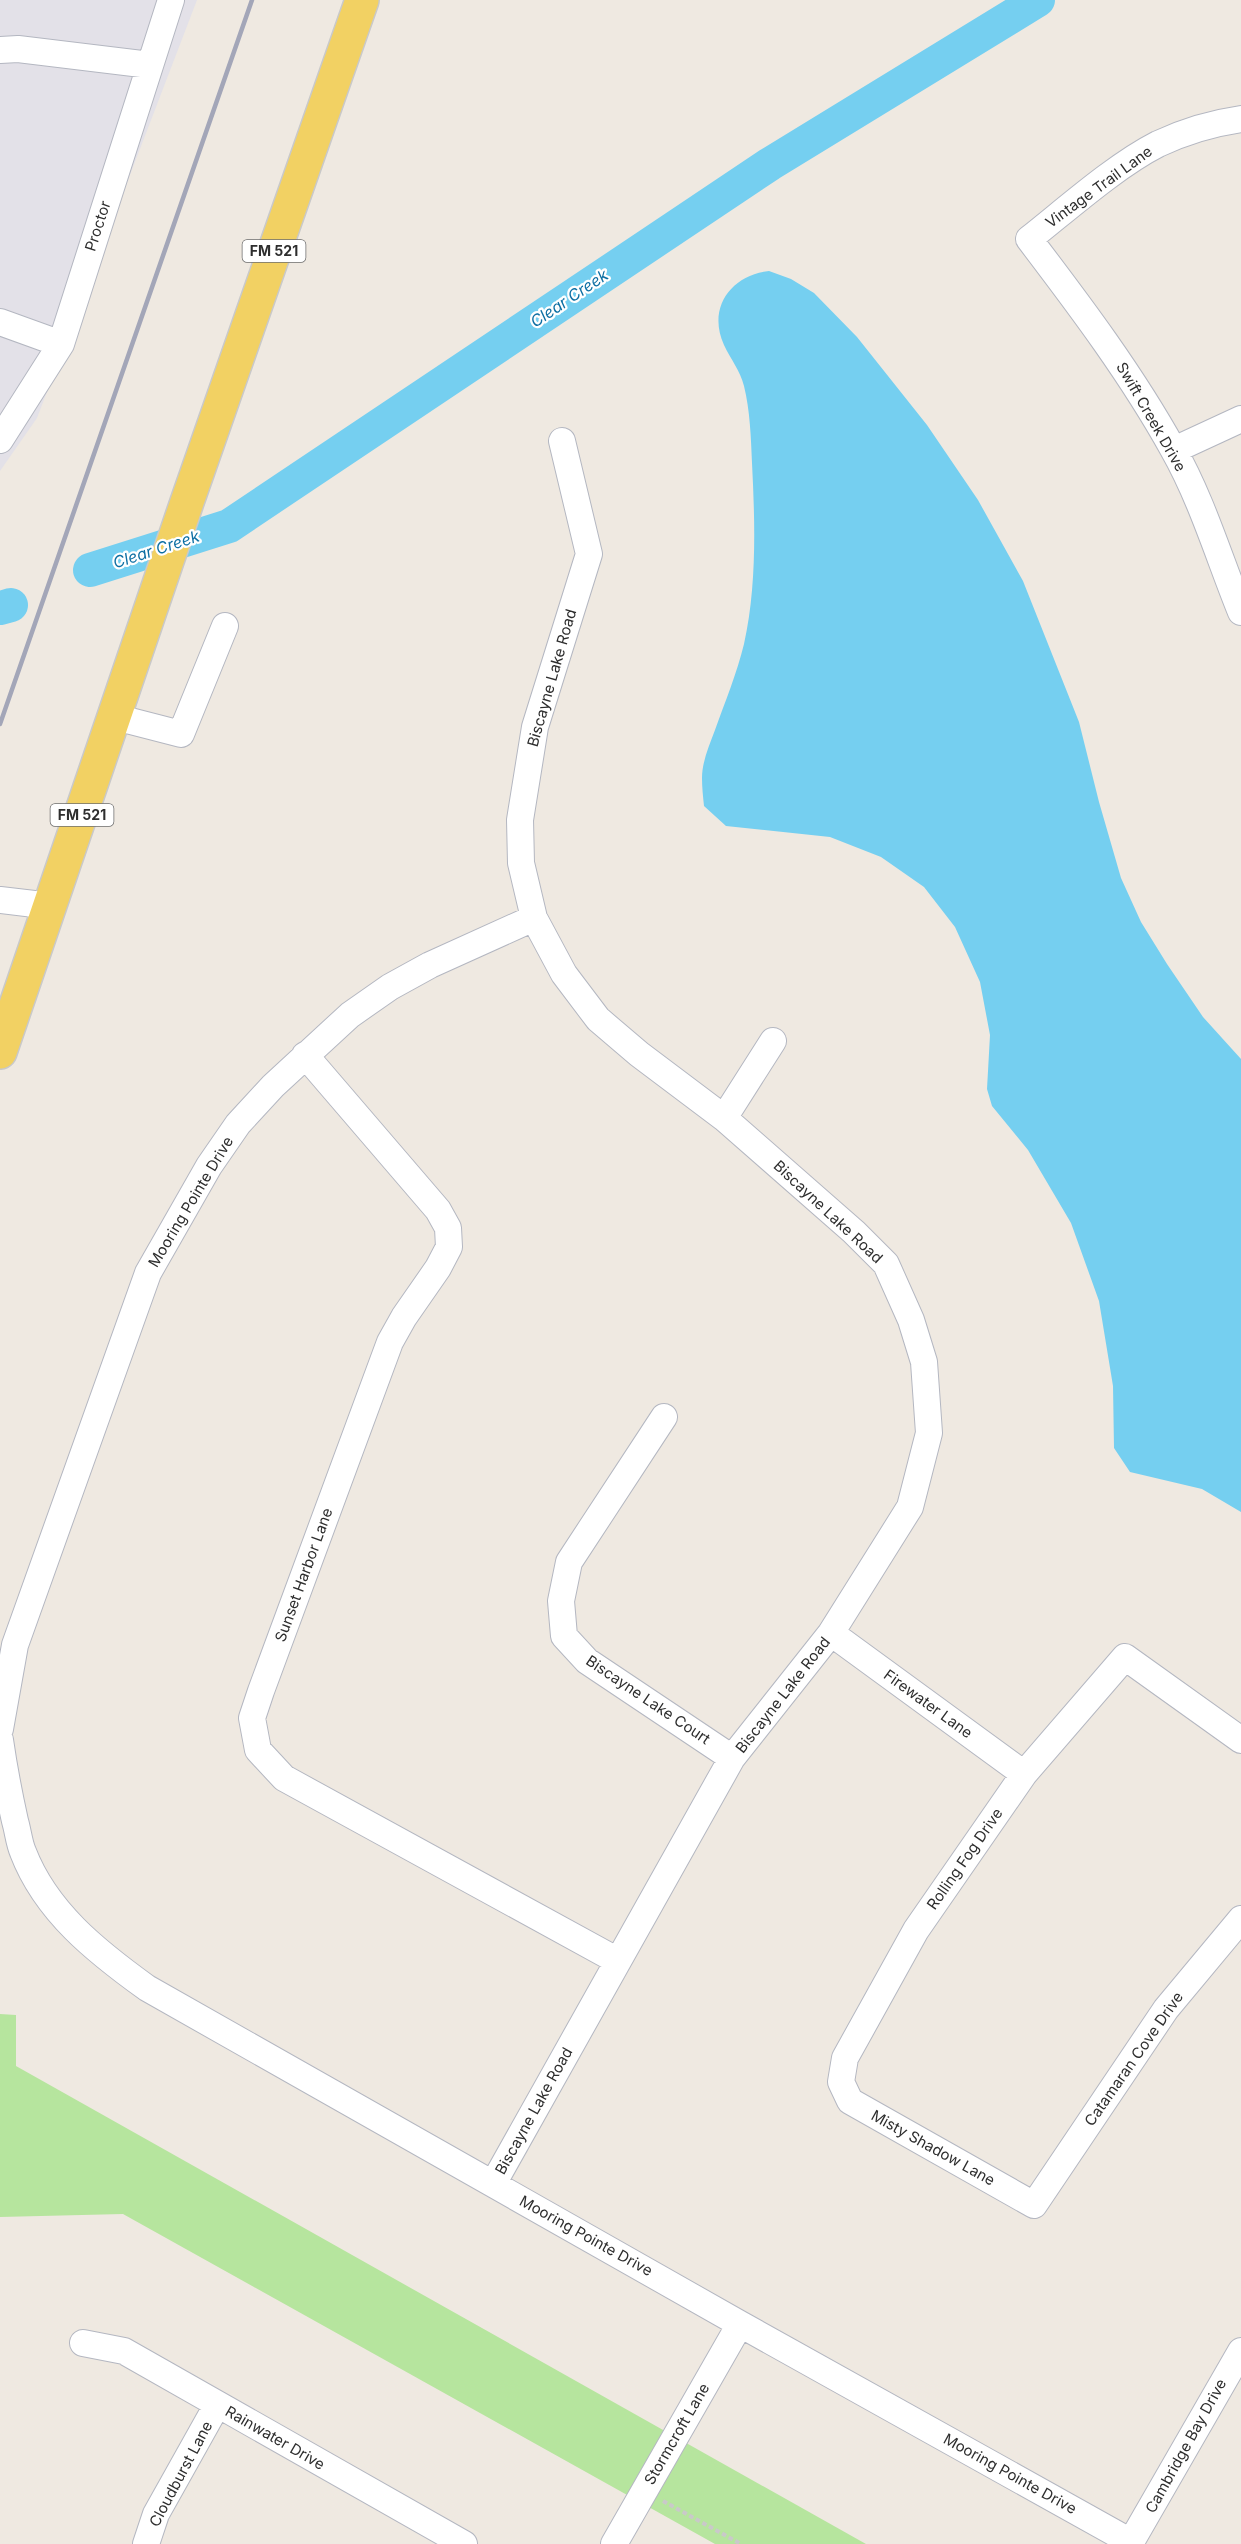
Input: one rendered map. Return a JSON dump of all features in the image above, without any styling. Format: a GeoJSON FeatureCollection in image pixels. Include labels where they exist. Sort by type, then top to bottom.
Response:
{"type":"FeatureCollection","features":[{"type":"Feature","properties":{"kind":"main road","name":"FM 521"},"geometry":{"type":"LineString","coordinates":[[0,1052],[187,502],[362,0]]}},
{"type":"Feature","properties":{"kind":"street","name":"Proctor"},"geometry":{"type":"LineString","coordinates":[[0,440],[61,344],[171,0]]}},
{"type":"Feature","properties":{"kind":"street"},"geometry":{"type":"LineString","coordinates":[[0,50],[18,49],[150,65]]}},
{"type":"Feature","properties":{"kind":"street","name":"Vintage Trail Lane"},"geometry":{"type":"LineString","coordinates":[[1029,239],[1128,163],[1158,144],[1198,129],[1241,119]]}},
{"type":"Feature","properties":{"kind":"street","name":"Swift Creek Drive"},"geometry":{"type":"LineString","coordinates":[[1029,239],[1125,369],[1174,450],[1205,519],[1241,612]]}},
{"type":"Feature","properties":{"kind":"street"},"geometry":{"type":"LineString","coordinates":[[0,322],[61,344]]}},
{"type":"Feature","properties":{"kind":"street"},"geometry":{"type":"LineString","coordinates":[[1174,450],[1241,419]]}},
{"type":"Feature","properties":{"kind":"street","name":"Biscayne Lake Road"},"geometry":{"type":"LineString","coordinates":[[493,2184],[732,1758],[831,1633],[910,1507],[929,1432],[924,1362],[911,1320],[886,1264],[854,1232],[723,1118],[639,1054],[598,1019],[564,974],[534,918],[521,863],[520,820],[535,727],[589,554],[562,441]]}},
{"type":"Feature","properties":{"kind":"street"},"geometry":{"type":"LineString","coordinates":[[115,717],[181,734],[225,626]]}},
{"type":"Feature","properties":{"kind":"street"},"geometry":{"type":"LineString","coordinates":[[0,900],[51,906]]}},
{"type":"Feature","properties":{"kind":"street","name":"Mooring Pointe Drive"},"geometry":{"type":"LineString","coordinates":[[0,1729],[15,1645],[148,1273],[209,1166],[238,1124],[305,1055],[350,1015],[390,987],[430,965],[534,918]]}},
{"type":"Feature","properties":{"kind":"street"},"geometry":{"type":"LineString","coordinates":[[723,1118],[773,1041]]}},
{"type":"Feature","properties":{"kind":"street","name":"Sunset Harbor Lane"},"geometry":{"type":"LineString","coordinates":[[305,1055],[438,1210],[448,1228],[449,1246],[438,1268],[404,1317],[390,1342],[252,1718],[258,1750],[284,1778],[618,1961]]}},
{"type":"Feature","properties":{"kind":"street","name":"Biscayne Lake Court"},"geometry":{"type":"LineString","coordinates":[[664,1417],[569,1562],[561,1601],[564,1636],[587,1661],[732,1758]]}},
{"type":"Feature","properties":{"kind":"street","name":"Firewater Lane"},"geometry":{"type":"LineString","coordinates":[[831,1633],[1024,1774]]}},
{"type":"Feature","properties":{"kind":"street","name":"Rolling Fog Drive"},"geometry":{"type":"LineString","coordinates":[[841,2082],[845,2058],[916,1930],[1024,1774],[1125,1657],[1241,1740]]}},
{"type":"Feature","properties":{"kind":"street","name":"Mooring Pointe Drive"},"geometry":{"type":"LineString","coordinates":[[0,1740],[11,1854],[71,1926],[100,1953],[147,1988],[740,2324],[1131,2542]]}},
{"type":"Feature","properties":{"kind":"street","name":"Catamaran Cove Drive"},"geometry":{"type":"LineString","coordinates":[[1034,2205],[1166,2009],[1240,1923]]}},
{"type":"Feature","properties":{"kind":"street","name":"Misty Shadow Lane"},"geometry":{"type":"LineString","coordinates":[[841,2082],[850,2101],[1034,2205]]}},
{"type":"Feature","properties":{"kind":"street","name":"Stormcroft Lane"},"geometry":{"type":"LineString","coordinates":[[614,2544],[740,2324]]}},
{"type":"Feature","properties":{"kind":"street","name":"Rainwater Drive"},"geometry":{"type":"LineString","coordinates":[[83,2343],[124,2351],[450,2541]]}},
{"type":"Feature","properties":{"kind":"street","name":"Cambridge Bay Drive"},"geometry":{"type":"LineString","coordinates":[[1131,2542],[1241,2350]]}},
{"type":"Feature","properties":{"kind":"street","name":"Cloudburst Lane"},"geometry":{"type":"LineString","coordinates":[[147,2544],[156,2514],[217,2404]]}},
{"type":"Feature","properties":{"kind":"path"},"geometry":{"type":"LineString","coordinates":[[645,2490],[741,2544]]}},
{"type":"Feature","properties":{"kind":"shaded area"},"geometry":{"type":"Polygon","coordinates":[[[0,0],[197,0],[37,418],[0,471],[0,0]]]}},
{"type":"Feature","properties":{"kind":"green space"},"geometry":{"type":"Polygon","coordinates":[[[0,2014],[16,2015],[16,2066],[866,2544],[715,2544],[123,2214],[0,2217],[0,2014]]]}},
{"type":"Feature","properties":{"kind":"water"},"geometry":{"type":"Polygon","coordinates":[[[769,271],[791,279],[814,293],[857,337],[927,425],[978,500],[1023,581],[1079,722],[1121,878],[1141,922],[1203,1017],[1241,1059],[1241,1512],[1202,1489],[1130,1472],[1114,1448],[1113,1386],[1099,1301],[1071,1223],[1028,1150],[992,1106],[987,1089],[990,1035],[980,982],[955,927],[924,887],[881,857],[830,837],[726,826],[704,806],[703,766],[744,644],[751,600],[754,554],[751,434],[748,405],[742,380],[719,331],[719,318],[721,306],[734,286],[755,274],[769,271]]]}},
{"type":"Feature","properties":{"kind":"waterway","name":"Clear Creek"},"geometry":{"type":"LineString","coordinates":[[90,570],[229,526],[770,164],[1038,0]]}},
{"type":"Feature","properties":{"kind":"waterway","name":"Clear Creek"},"geometry":{"type":"LineString","coordinates":[[0,608],[11,605]]}},
{"type":"Feature","properties":{"kind":"railway"},"geometry":{"type":"LineString","coordinates":[[0,724],[252,0]]}}]}
